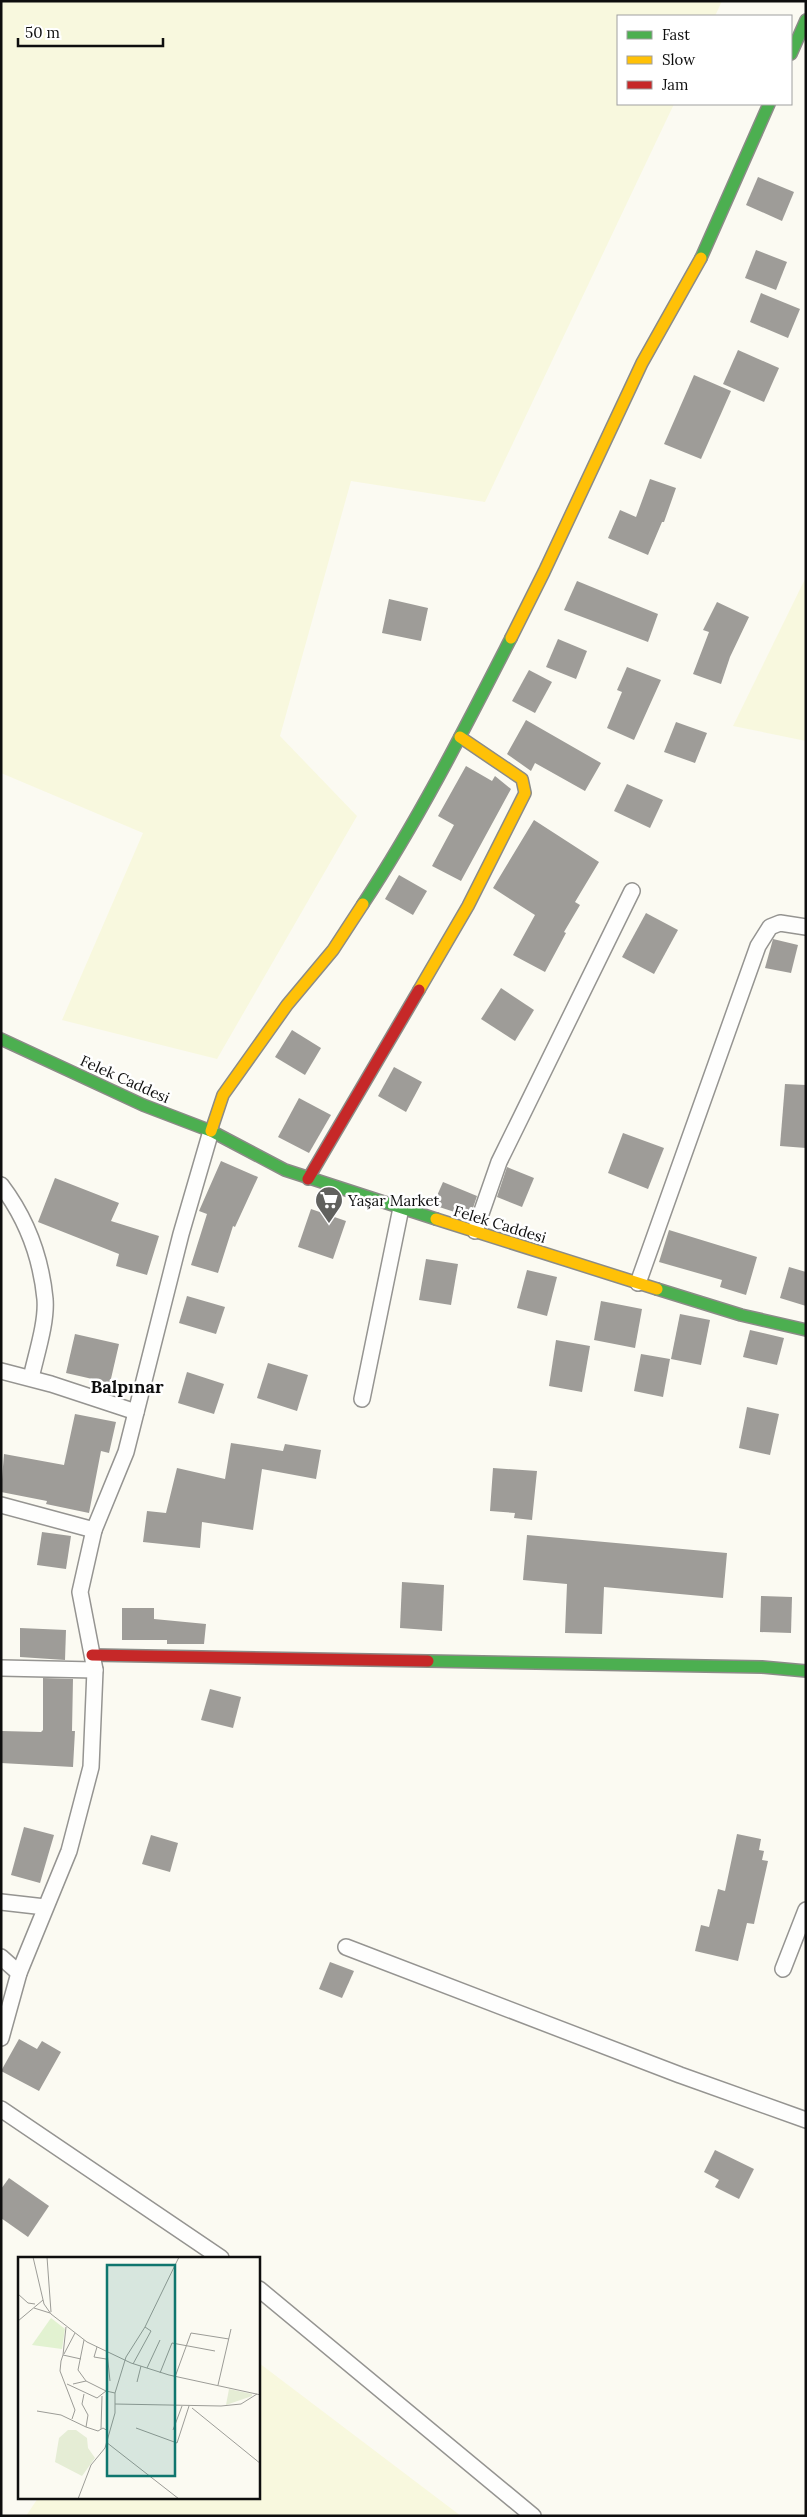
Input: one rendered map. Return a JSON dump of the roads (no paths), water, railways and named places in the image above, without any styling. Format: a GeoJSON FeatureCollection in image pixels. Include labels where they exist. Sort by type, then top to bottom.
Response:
{"type":"FeatureCollection","features":[{"type":"Feature","properties":{"kind":"street"},"geometry":{"type":"LineString","coordinates":[[792,52],[806,20]]}},
{"type":"Feature","properties":{"kind":"street"},"geometry":{"type":"LineString","coordinates":[[1,2038],[19,1972],[69,1851],[91,1767],[95,1670],[80,1592],[94,1530],[126,1452],[181,1234],[210,1132],[223,1095],[287,1005],[332,950],[390,863],[460,737],[544,572],[642,364],[702,259],[769,105]]}},
{"type":"Feature","properties":{"kind":"street"},"geometry":{"type":"LineString","coordinates":[[308,1179],[468,906],[525,793],[522,779],[460,737]]}},
{"type":"Feature","properties":{"kind":"street"},"geometry":{"type":"LineString","coordinates":[[474,1232],[499,1162],[632,891]]}},
{"type":"Feature","properties":{"kind":"street"},"geometry":{"type":"LineString","coordinates":[[638,1283],[758,946],[770,927],[780,923],[806,927]]}},
{"type":"Feature","properties":{"kind":"street","name":"Felek Caddesi"},"geometry":{"type":"LineString","coordinates":[[1,1040],[143,1105],[210,1132],[285,1170],[308,1179],[741,1315],[806,1330]]}},
{"type":"Feature","properties":{"kind":"street"},"geometry":{"type":"LineString","coordinates":[[1,1185],[17,1207],[31,1237],[45,1300],[31,1378]]}},
{"type":"Feature","properties":{"kind":"street"},"geometry":{"type":"LineString","coordinates":[[362,1399],[401,1208]]}},
{"type":"Feature","properties":{"kind":"street"},"geometry":{"type":"LineString","coordinates":[[1,1371],[31,1378],[136,1412]]}},
{"type":"Feature","properties":{"kind":"street"},"geometry":{"type":"LineString","coordinates":[[1,1505],[94,1530]]}},
{"type":"Feature","properties":{"kind":"street"},"geometry":{"type":"LineString","coordinates":[[92,1655],[743,1667],[806,1670]]}},
{"type":"Feature","properties":{"kind":"street"},"geometry":{"type":"LineString","coordinates":[[1,1668],[95,1670]]}},
{"type":"Feature","properties":{"kind":"street"},"geometry":{"type":"LineString","coordinates":[[1,1902],[45,1906]]}},
{"type":"Feature","properties":{"kind":"street"},"geometry":{"type":"LineString","coordinates":[[783,1969],[806,1910]]}},
{"type":"Feature","properties":{"kind":"street"},"geometry":{"type":"LineString","coordinates":[[346,1947],[670,2072],[806,2120]]}},
{"type":"Feature","properties":{"kind":"street"},"geometry":{"type":"LineString","coordinates":[[1,1956],[19,1972]]}},
{"type":"Feature","properties":{"kind":"street"},"geometry":{"type":"LineString","coordinates":[[1,2109],[220,2257]]}},
{"type":"Feature","properties":{"kind":"street"},"geometry":{"type":"LineString","coordinates":[[260,2291],[533,2516]]}},
{"type":"Feature","properties":{"kind":"place","name":"Yaşar Market"},"geometry":{"type":"Point","coordinates":[329,1224]}},
{"type":"Feature","properties":{"kind":"district","name":"Balpınar"},"geometry":{"type":"Point","coordinates":[127,1386]}}]}
